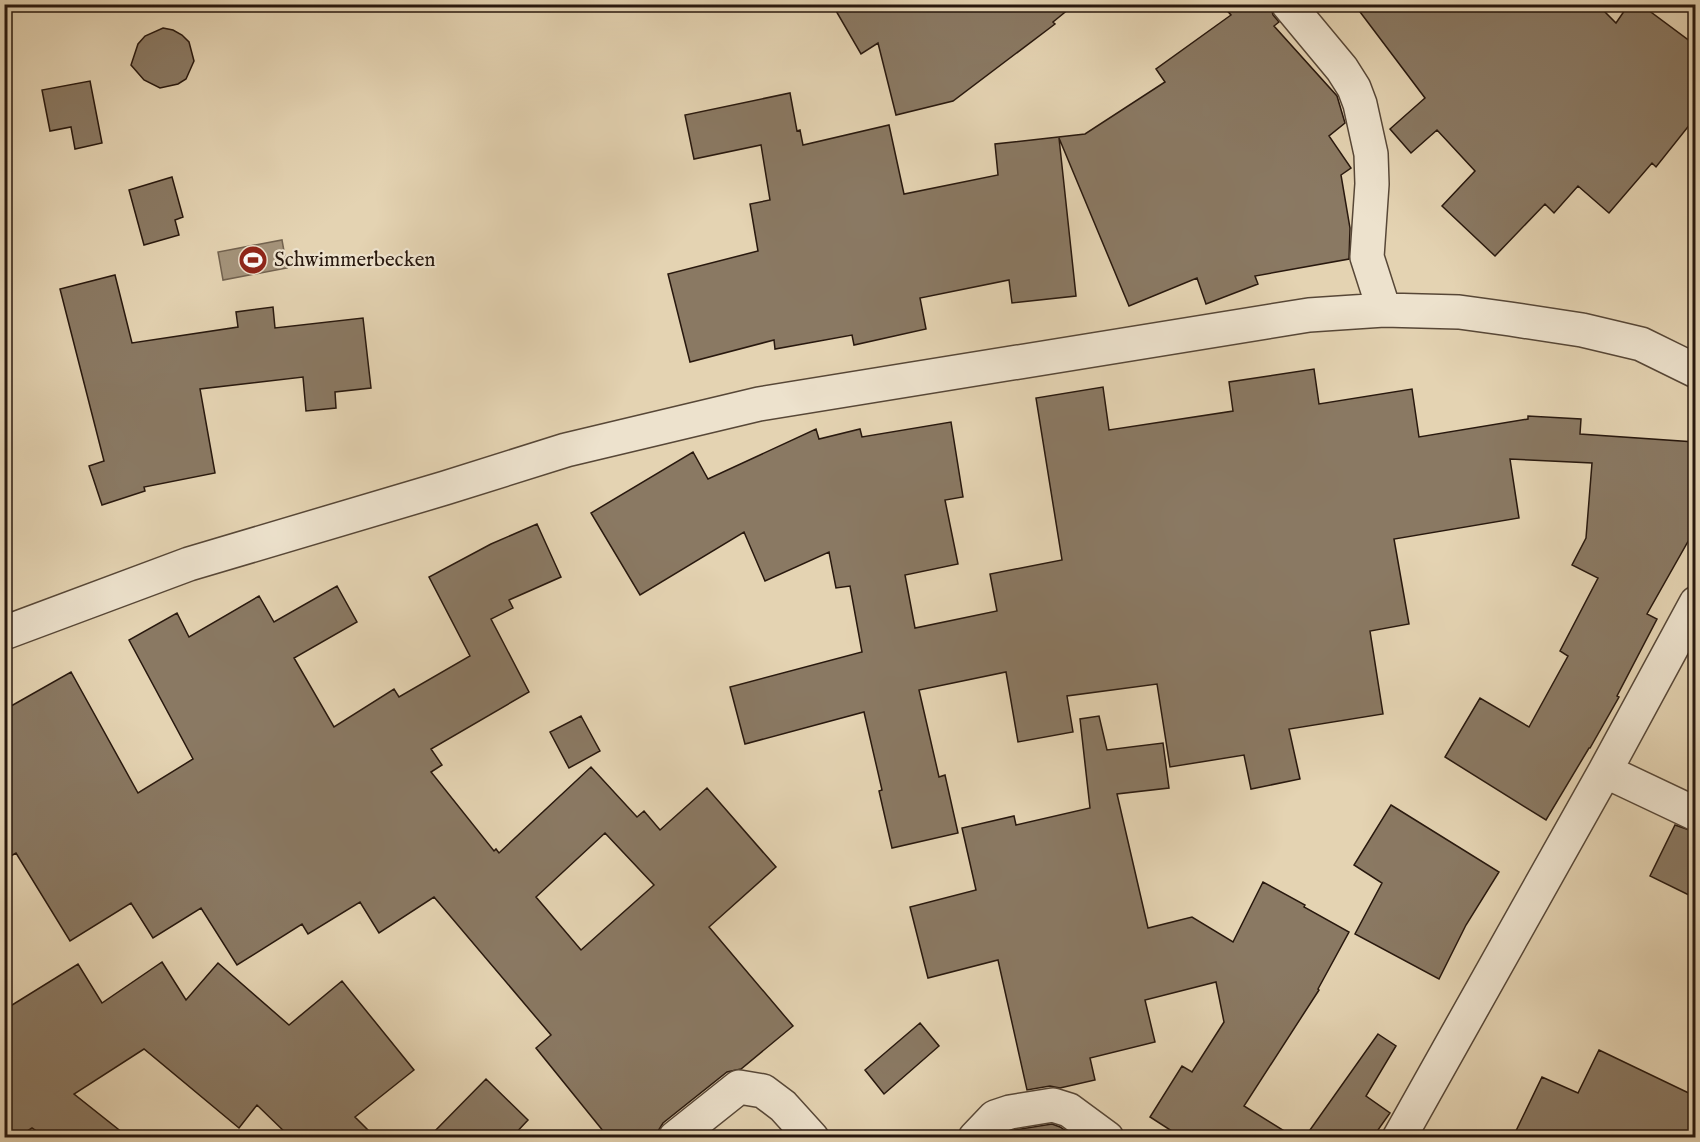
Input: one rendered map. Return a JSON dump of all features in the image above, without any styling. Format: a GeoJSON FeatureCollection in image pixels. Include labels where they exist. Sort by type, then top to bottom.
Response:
{"type":"FeatureCollection","features":[{"type":"Feature","properties":{"kind":"street"},"geometry":{"type":"LineString","coordinates":[[1288,4],[1342,69],[1354,88],[1360,104],[1371,154],[1372,174],[1367,257],[1384,310]]}},
{"type":"Feature","properties":{"kind":"street"},"geometry":{"type":"LineString","coordinates":[[4,633],[189,564],[566,450],[759,404],[1309,315],[1384,310],[1460,312],[1582,330],[1641,344],[1695,371]]}},
{"type":"Feature","properties":{"kind":"street"},"geometry":{"type":"LineString","coordinates":[[1399,1137],[1605,771],[1695,603]]}},
{"type":"Feature","properties":{"kind":"street"},"geometry":{"type":"LineString","coordinates":[[1605,771],[1695,814]]}},
{"type":"Feature","properties":{"kind":"street"},"geometry":{"type":"LineString","coordinates":[[675,1137],[739,1087],[763,1091],[783,1106],[812,1137]]}},
{"type":"Feature","properties":{"kind":"street"},"geometry":{"type":"LineString","coordinates":[[975,1137],[995,1117],[1010,1112],[1053,1105],[1069,1110],[1107,1137]]}},
{"type":"Feature","properties":{"kind":"shaded area","name":"Schwimmerbecken"},"geometry":{"type":"Polygon","coordinates":[[[282,240],[287,268],[223,280],[218,252],[282,240]]]}},
{"type":"Feature","properties":{"kind":"building"},"geometry":{"type":"Polygon","coordinates":[[[832,4],[1075,4],[1053,22],[1055,24],[953,101],[896,115],[878,43],[861,54],[832,4]]]}},
{"type":"Feature","properties":{"kind":"building"},"geometry":{"type":"Polygon","coordinates":[[[1221,4],[1270,4],[1273,15],[1279,22],[1274,26],[1337,96],[1345,123],[1329,136],[1351,168],[1341,175],[1350,228],[1349,259],[1255,276],[1258,284],[1206,304],[1197,278],[1129,306],[1059,138],[1076,296],[1012,303],[1009,280],[920,298],[926,329],[854,345],[852,335],[775,349],[774,340],[690,362],[668,274],[758,251],[750,204],[770,200],[761,145],[694,159],[685,115],[790,93],[797,131],[800,130],[803,145],[889,125],[904,194],[998,175],[995,144],[1085,134],[1165,82],[1156,69],[1231,15],[1221,4]]]}},
{"type":"Feature","properties":{"kind":"building"},"geometry":{"type":"Polygon","coordinates":[[[1354,4],[1597,4],[1616,23],[1629,4],[1640,4],[1695,45],[1695,118],[1656,167],[1652,163],[1609,213],[1578,186],[1554,213],[1545,204],[1495,256],[1442,206],[1475,171],[1437,130],[1411,153],[1390,129],[1425,98],[1354,4]]]}},
{"type":"Feature","properties":{"kind":"building"},"geometry":{"type":"Polygon","coordinates":[[[163,28],[173,30],[189,42],[194,61],[186,79],[178,84],[160,88],[144,80],[131,65],[138,44],[145,36],[163,28]]]}},
{"type":"Feature","properties":{"kind":"building"},"geometry":{"type":"Polygon","coordinates":[[[90,81],[102,143],[75,149],[71,127],[50,131],[42,90],[90,81]]]}},
{"type":"Feature","properties":{"kind":"building"},"geometry":{"type":"Polygon","coordinates":[[[172,177],[183,217],[175,220],[179,235],[144,245],[129,190],[172,177]]]}},
{"type":"Feature","properties":{"kind":"building"},"geometry":{"type":"Polygon","coordinates":[[[115,275],[132,343],[238,327],[236,312],[273,307],[275,328],[363,318],[371,388],[335,392],[336,408],[306,411],[303,377],[200,389],[215,473],[144,487],[145,491],[102,505],[89,466],[104,461],[60,289],[115,275]]]}},
{"type":"Feature","properties":{"kind":"building"},"geometry":{"type":"Polygon","coordinates":[[[1314,369],[1319,404],[1412,389],[1419,437],[1528,419],[1528,416],[1581,419],[1580,434],[1695,442],[1695,529],[1647,614],[1657,619],[1617,696],[1619,697],[1546,820],[1445,757],[1480,698],[1529,727],[1568,656],[1560,651],[1598,578],[1572,565],[1586,538],[1592,463],[1510,459],[1519,518],[1394,539],[1409,624],[1370,631],[1383,714],[1289,729],[1300,779],[1251,789],[1244,755],[1170,767],[1157,684],[1067,696],[1073,732],[1018,742],[1006,672],[919,690],[939,777],[945,775],[958,833],[892,848],[879,791],[882,790],[864,712],[745,744],[730,687],[862,652],[850,586],[836,588],[829,552],[765,581],[744,532],[640,595],[591,513],[693,452],[708,479],[816,429],[819,439],[860,429],[862,437],[951,422],[963,497],[945,500],[958,564],[905,575],[915,628],[997,611],[990,574],[1062,560],[1036,398],[1103,387],[1109,430],[1233,411],[1229,382],[1314,369]]]}},
{"type":"Feature","properties":{"kind":"building"},"geometry":{"type":"Polygon","coordinates":[[[537,524],[561,577],[509,600],[513,608],[491,619],[529,692],[431,749],[442,765],[431,772],[494,851],[496,849],[499,853],[591,767],[637,817],[644,811],[660,830],[707,788],[776,867],[709,927],[793,1026],[741,1069],[727,1072],[663,1123],[657,1137],[608,1137],[536,1048],[551,1035],[434,897],[379,933],[360,902],[308,934],[302,924],[237,965],[201,908],[153,938],[131,903],[70,941],[16,853],[4,860],[4,710],[71,672],[138,793],[193,759],[129,640],[177,613],[189,637],[259,596],[274,622],[337,586],[357,622],[294,658],[334,727],[394,689],[399,697],[470,656],[429,577],[491,544],[537,524]],[[605,833],[536,897],[581,950],[654,885],[605,833]]]}},
{"type":"Feature","properties":{"kind":"building"},"geometry":{"type":"Polygon","coordinates":[[[581,716],[600,751],[569,768],[550,732],[581,716]]]}},
{"type":"Feature","properties":{"kind":"building"},"geometry":{"type":"Polygon","coordinates":[[[1099,716],[1107,750],[1163,743],[1169,788],[1117,794],[1148,928],[1192,917],[1233,942],[1263,882],[1349,932],[1319,990],[1244,1106],[1294,1137],[1181,1137],[1150,1117],[1182,1066],[1192,1072],[1224,1022],[1216,982],[1145,1000],[1155,1042],[1090,1058],[1095,1080],[1060,1088],[1050,1086],[1027,1090],[998,960],[928,978],[910,907],[976,890],[962,828],[1014,816],[1016,825],[1090,808],[1080,719],[1099,716]]]}},
{"type":"Feature","properties":{"kind":"building"},"geometry":{"type":"Polygon","coordinates":[[[1391,805],[1499,872],[1466,925],[1439,979],[1355,934],[1382,883],[1354,865],[1391,805]]]}},
{"type":"Feature","properties":{"kind":"building"},"geometry":{"type":"Polygon","coordinates":[[[1675,825],[1695,832],[1695,898],[1650,876],[1675,825]]]}},
{"type":"Feature","properties":{"kind":"building"},"geometry":{"type":"Polygon","coordinates":[[[162,962],[186,1000],[218,963],[289,1025],[342,981],[414,1070],[355,1117],[375,1137],[290,1137],[257,1105],[239,1128],[144,1049],[74,1094],[128,1137],[45,1137],[32,1128],[18,1137],[4,1137],[4,1010],[78,964],[102,1003],[162,962]]]}},
{"type":"Feature","properties":{"kind":"building"},"geometry":{"type":"Polygon","coordinates":[[[920,1023],[939,1046],[884,1094],[865,1070],[920,1023]]]}},
{"type":"Feature","properties":{"kind":"building"},"geometry":{"type":"Polygon","coordinates":[[[1378,1034],[1396,1046],[1366,1096],[1390,1113],[1373,1137],[1305,1137],[1378,1034]]]}},
{"type":"Feature","properties":{"kind":"building"},"geometry":{"type":"Polygon","coordinates":[[[1599,1050],[1695,1096],[1695,1137],[1513,1137],[1542,1077],[1578,1093],[1599,1050]]]}},
{"type":"Feature","properties":{"kind":"building"},"geometry":{"type":"Polygon","coordinates":[[[486,1079],[528,1120],[512,1137],[429,1137],[486,1079]]]}},
{"type":"Feature","properties":{"kind":"building"},"geometry":{"type":"Polygon","coordinates":[[[1052,1124],[1075,1137],[1001,1137],[1014,1130],[1052,1124]]]}},
{"type":"Feature","properties":{"kind":"place","name":"Schwimmerbecken"},"geometry":{"type":"Point","coordinates":[253,260]}}]}
